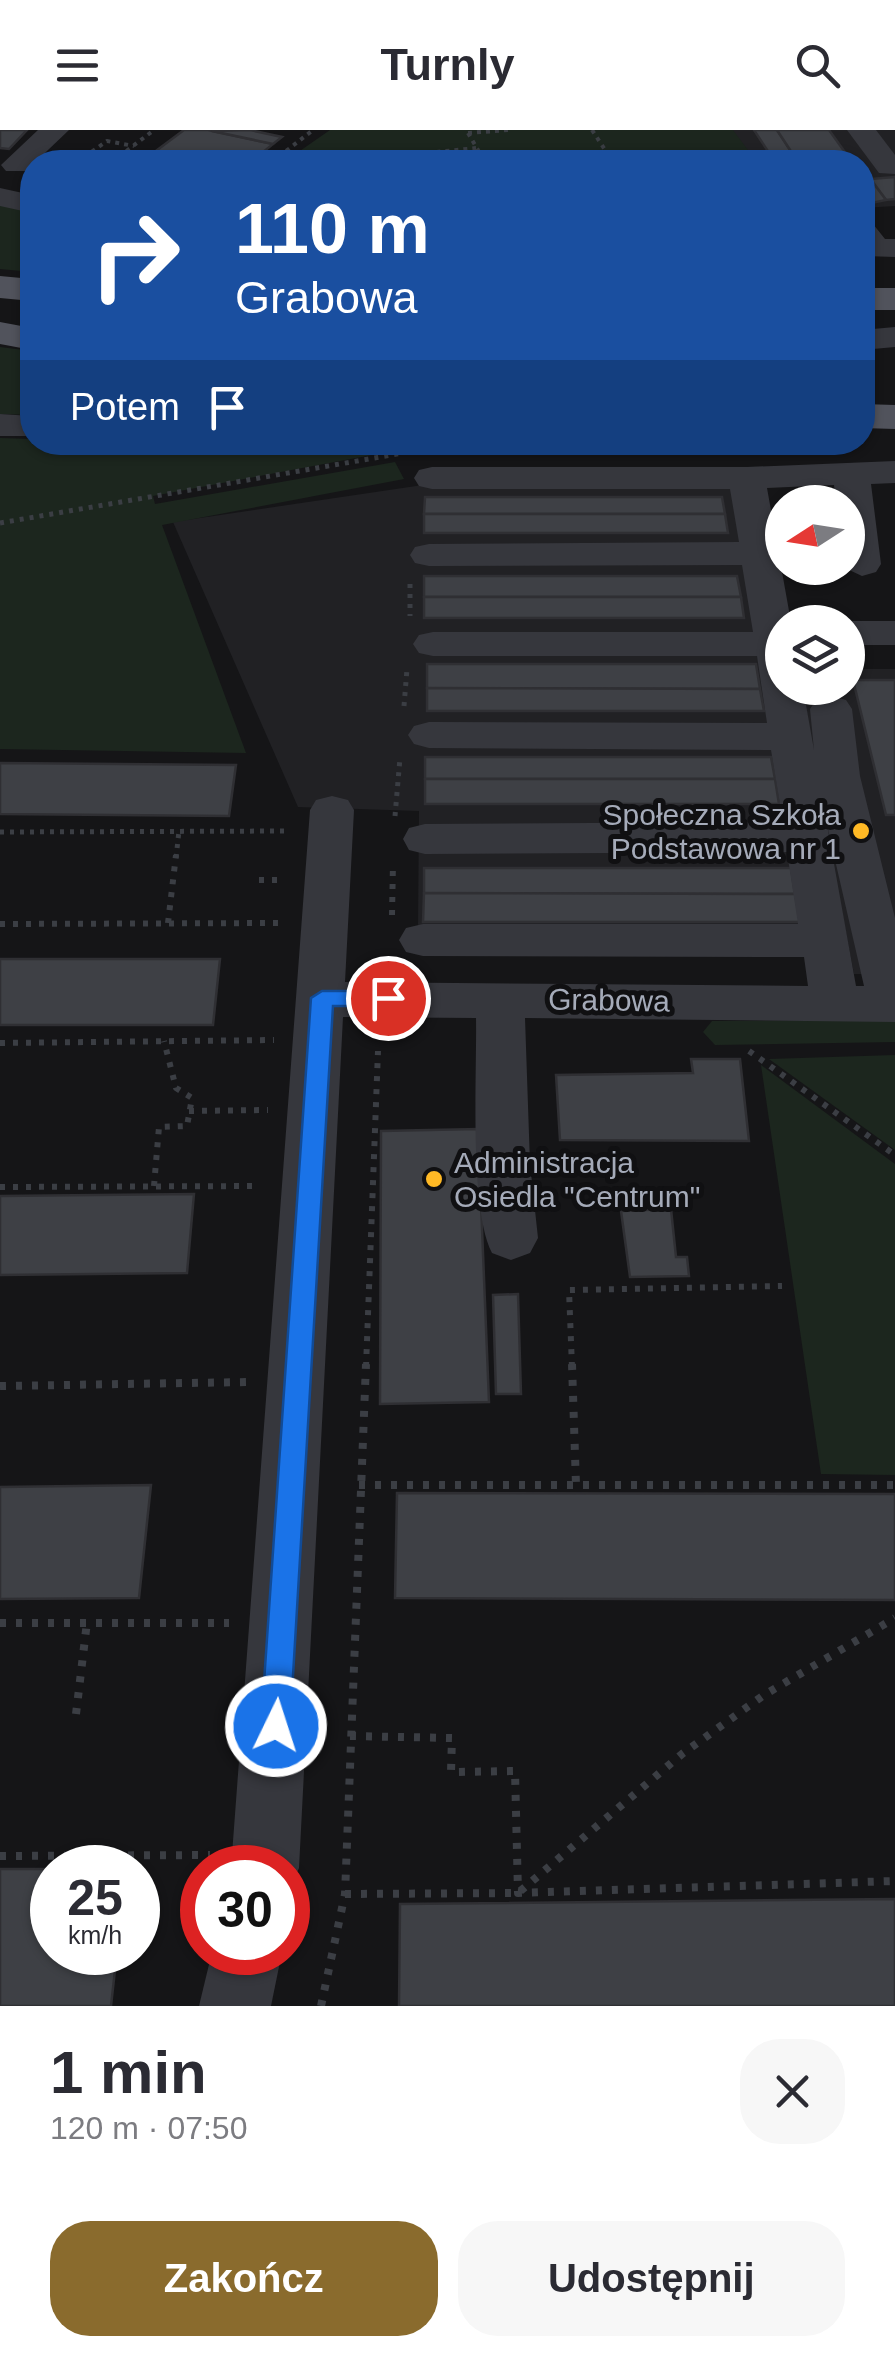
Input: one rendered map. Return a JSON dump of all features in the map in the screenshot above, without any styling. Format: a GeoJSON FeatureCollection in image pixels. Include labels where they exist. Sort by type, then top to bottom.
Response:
{"type":"FeatureCollection","features":[{"type":"Feature","properties":{"kind":"street"},"geometry":{"type":"LineString","coordinates":[[29,150],[55,130]]}},
{"type":"Feature","properties":{"kind":"street"},"geometry":{"type":"LineString","coordinates":[[861,130],[890,167]]}},
{"type":"Feature","properties":{"kind":"street"},"geometry":{"type":"LineString","coordinates":[[857,458],[858,485]]}},
{"type":"Feature","properties":{"kind":"street"},"geometry":{"type":"LineString","coordinates":[[416,461],[746,478],[857,458],[895,472]]}},
{"type":"Feature","properties":{"kind":"street"},"geometry":{"type":"LineString","coordinates":[[746,478],[769,605]]}},
{"type":"Feature","properties":{"kind":"street"},"geometry":{"type":"LineString","coordinates":[[429,555],[758,553]]}},
{"type":"Feature","properties":{"kind":"street"},"geometry":{"type":"LineString","coordinates":[[865,633],[895,633]]}},
{"type":"Feature","properties":{"kind":"street"},"geometry":{"type":"LineString","coordinates":[[433,644],[765,637]]}},
{"type":"Feature","properties":{"kind":"street"},"geometry":{"type":"LineString","coordinates":[[786,705],[835,1003]]}},
{"type":"Feature","properties":{"kind":"street"},"geometry":{"type":"LineString","coordinates":[[831,709],[838,776],[893,1004]]}},
{"type":"Feature","properties":{"kind":"street"},"geometry":{"type":"LineString","coordinates":[[430,736],[790,737]]}},
{"type":"Feature","properties":{"kind":"street"},"geometry":{"type":"LineString","coordinates":[[249,1845],[305,1019],[314,820]]}},
{"type":"Feature","properties":{"kind":"street"},"geometry":{"type":"LineString","coordinates":[[425,838],[807,837]]}},
{"type":"Feature","properties":{"kind":"street"},"geometry":{"type":"LineString","coordinates":[[423,940],[824,941]]}},
{"type":"Feature","properties":{"kind":"street"},"geometry":{"type":"LineString","coordinates":[[500,999],[504,1164],[511,1238]]}},
{"type":"Feature","properties":{"kind":"street","name":"Grabowa"},"geometry":{"type":"LineString","coordinates":[[305,1019],[500,999],[893,1004]]}},
{"type":"Feature","properties":{"kind":"street"},"geometry":{"type":"LineString","coordinates":[[236,2006],[242,1975]]}},
{"type":"Feature","properties":{"kind":"path"},"geometry":{"type":"LineString","coordinates":[[129,150],[154,130]]}},
{"type":"Feature","properties":{"kind":"path"},"geometry":{"type":"LineString","coordinates":[[287,150],[313,130]]}},
{"type":"Feature","properties":{"kind":"path"},"geometry":{"type":"LineString","coordinates":[[456,150],[476,148],[467,131],[509,130]]}},
{"type":"Feature","properties":{"kind":"path"},"geometry":{"type":"LineString","coordinates":[[94,150],[107,140],[134,146]]}},
{"type":"Feature","properties":{"kind":"path"},"geometry":{"type":"LineString","coordinates":[[344,455],[416,461]]}},
{"type":"Feature","properties":{"kind":"path"},"geometry":{"type":"LineString","coordinates":[[0,523],[251,482],[416,461]]}},
{"type":"Feature","properties":{"kind":"path"},"geometry":{"type":"LineString","coordinates":[[0,832],[179,831],[314,820]]}},
{"type":"Feature","properties":{"kind":"path"},"geometry":{"type":"LineString","coordinates":[[168,924],[179,831]]}},
{"type":"Feature","properties":{"kind":"path"},"geometry":{"type":"LineString","coordinates":[[0,924],[297,923]]}},
{"type":"Feature","properties":{"kind":"path"},"geometry":{"type":"LineString","coordinates":[[0,1043],[164,1041],[305,1019]]}},
{"type":"Feature","properties":{"kind":"path"},"geometry":{"type":"LineString","coordinates":[[154,1186],[159,1127],[187,1126],[192,1098],[176,1088],[164,1041]]}},
{"type":"Feature","properties":{"kind":"path"},"geometry":{"type":"LineString","coordinates":[[749,1051],[895,1155]]}},
{"type":"Feature","properties":{"kind":"path"},"geometry":{"type":"LineString","coordinates":[[320,2006],[344,1894],[378,1052]]}},
{"type":"Feature","properties":{"kind":"path"},"geometry":{"type":"LineString","coordinates":[[189,1111],[285,1110]]}},
{"type":"Feature","properties":{"kind":"path"},"geometry":{"type":"LineString","coordinates":[[0,1186],[262,1186]]}},
{"type":"Feature","properties":{"kind":"path"},"geometry":{"type":"LineString","coordinates":[[576,1485],[568,1290],[782,1286]]}},
{"type":"Feature","properties":{"kind":"path"},"geometry":{"type":"LineString","coordinates":[[0,1386],[267,1381]]}},
{"type":"Feature","properties":{"kind":"path"},"geometry":{"type":"LineString","coordinates":[[359,1485],[895,1485]]}},
{"type":"Feature","properties":{"kind":"path"},"geometry":{"type":"LineString","coordinates":[[518,1893],[682,1754],[750,1705],[852,1640],[895,1618]]}},
{"type":"Feature","properties":{"kind":"path"},"geometry":{"type":"LineString","coordinates":[[76,1714],[87,1622]]}},
{"type":"Feature","properties":{"kind":"path"},"geometry":{"type":"LineString","coordinates":[[0,1623],[249,1623]]}},
{"type":"Feature","properties":{"kind":"path"},"geometry":{"type":"LineString","coordinates":[[350,1736],[452,1738],[451,1772],[515,1772],[518,1893]]}},
{"type":"Feature","properties":{"kind":"path"},"geometry":{"type":"LineString","coordinates":[[0,1856],[180,1860]]}},
{"type":"Feature","properties":{"kind":"path"},"geometry":{"type":"LineString","coordinates":[[344,1894],[895,1882]]}},
{"type":"Feature","properties":{"kind":"shaded area"},"geometry":{"type":"Polygon","coordinates":[[[330,130],[733,130],[748,150],[301,150],[330,130]]]}},
{"type":"Feature","properties":{"kind":"shaded area"},"geometry":{"type":"Polygon","coordinates":[[[732,130],[895,130],[895,206],[875,207],[875,150],[747,150],[732,130]]]}},
{"type":"Feature","properties":{"kind":"shaded area"},"geometry":{"type":"Polygon","coordinates":[[[0,205],[20,209],[20,271],[0,269],[0,205]]]}},
{"type":"Feature","properties":{"kind":"shaded area"},"geometry":{"type":"Polygon","coordinates":[[[0,347],[20,350],[20,415],[0,414],[0,347]]]}},
{"type":"Feature","properties":{"kind":"shaded area"},"geometry":{"type":"Polygon","coordinates":[[[0,438],[20,439],[20,455],[372,455],[153,496],[155,504],[395,462],[404,479],[162,525],[246,753],[0,749],[0,438]]]}},
{"type":"Feature","properties":{"kind":"shaded area"},"geometry":{"type":"Polygon","coordinates":[[[736,483],[765,654],[765,705],[774,705],[812,932],[418,929],[419,811],[298,807],[173,522],[423,485],[736,483]]]}},
{"type":"Feature","properties":{"kind":"shaded area","name":"Społeczna Szkoła Podstawowa nr 1"},"geometry":{"type":"Polygon","coordinates":[[[865,669],[895,669],[895,974],[854,974],[802,705],[865,705],[865,669]]]}},
{"type":"Feature","properties":{"kind":"shaded area"},"geometry":{"type":"Polygon","coordinates":[[[895,1020],[895,1042],[715,1045],[703,1032],[712,1021],[895,1020]]]}},
{"type":"Feature","properties":{"kind":"shaded area"},"geometry":{"type":"Polygon","coordinates":[[[895,1055],[895,1150],[769,1059],[895,1055]]]}},
{"type":"Feature","properties":{"kind":"shaded area"},"geometry":{"type":"Polygon","coordinates":[[[761,1065],[895,1164],[895,1475],[821,1474],[761,1065]]]}},
{"type":"Feature","properties":{"kind":"building"},"geometry":{"type":"Polygon","coordinates":[[[0,130],[27,130],[9,149],[0,148],[0,130]]]}},
{"type":"Feature","properties":{"kind":"building"},"geometry":{"type":"Polygon","coordinates":[[[184,130],[208,130],[273,144],[266,150],[157,150],[184,130]]]}},
{"type":"Feature","properties":{"kind":"building"},"geometry":{"type":"Polygon","coordinates":[[[250,130],[282,137],[273,144],[212,131],[250,130]]]}},
{"type":"Feature","properties":{"kind":"building"},"geometry":{"type":"Polygon","coordinates":[[[754,130],[777,130],[790,150],[767,150],[754,130]]]}},
{"type":"Feature","properties":{"kind":"building"},"geometry":{"type":"Polygon","coordinates":[[[777,130],[829,130],[843,150],[790,150],[777,130]]]}},
{"type":"Feature","properties":{"kind":"building"},"geometry":{"type":"Polygon","coordinates":[[[895,177],[895,199],[886,200],[875,186],[875,179],[895,177]]]}},
{"type":"Feature","properties":{"kind":"building"},"geometry":{"type":"Polygon","coordinates":[[[875,185],[886,200],[875,202],[875,185]]]}},
{"type":"Feature","properties":{"kind":"building"},"geometry":{"type":"Polygon","coordinates":[[[425,497],[722,497],[725,514],[424,514],[425,497]]]}},
{"type":"Feature","properties":{"kind":"building"},"geometry":{"type":"Polygon","coordinates":[[[424,514],[725,514],[728,533],[424,533],[424,514]]]}},
{"type":"Feature","properties":{"kind":"building"},"geometry":{"type":"Polygon","coordinates":[[[424,576],[737,576],[741,597],[424,597],[424,576]]]}},
{"type":"Feature","properties":{"kind":"building"},"geometry":{"type":"Polygon","coordinates":[[[424,597],[741,597],[744,618],[424,618],[424,597]]]}},
{"type":"Feature","properties":{"kind":"building"},"geometry":{"type":"Polygon","coordinates":[[[427,664],[756,664],[760,689],[427,688],[427,664]]]}},
{"type":"Feature","properties":{"kind":"building"},"geometry":{"type":"Polygon","coordinates":[[[865,680],[895,680],[895,815],[886,815],[859,705],[865,705],[865,680]]]}},
{"type":"Feature","properties":{"kind":"building"},"geometry":{"type":"Polygon","coordinates":[[[427,688],[760,689],[764,711],[427,711],[427,688]]]}},
{"type":"Feature","properties":{"kind":"building"},"geometry":{"type":"Polygon","coordinates":[[[425,757],[771,757],[775,779],[425,779],[425,757]]]}},
{"type":"Feature","properties":{"kind":"building"},"geometry":{"type":"Polygon","coordinates":[[[0,763],[236,765],[229,816],[0,814],[0,763]]]}},
{"type":"Feature","properties":{"kind":"building"},"geometry":{"type":"Polygon","coordinates":[[[425,779],[775,779],[779,804],[425,804],[425,779]]]}},
{"type":"Feature","properties":{"kind":"building"},"geometry":{"type":"Polygon","coordinates":[[[424,868],[791,868],[795,894],[424,893],[424,868]]]}},
{"type":"Feature","properties":{"kind":"building"},"geometry":{"type":"Polygon","coordinates":[[[424,893],[795,894],[800,922],[423,922],[424,893]]]}},
{"type":"Feature","properties":{"kind":"building"},"geometry":{"type":"Polygon","coordinates":[[[0,959],[220,959],[213,1025],[0,1025],[0,959]]]}},
{"type":"Feature","properties":{"kind":"building"},"geometry":{"type":"Polygon","coordinates":[[[691,1059],[740,1059],[749,1141],[560,1140],[556,1075],[693,1073],[691,1059]]]}},
{"type":"Feature","properties":{"kind":"building"},"geometry":{"type":"Polygon","coordinates":[[[478,1129],[489,1402],[380,1404],[381,1131],[478,1129]]]}},
{"type":"Feature","properties":{"kind":"building"},"geometry":{"type":"Polygon","coordinates":[[[194,1194],[187,1273],[0,1275],[0,1196],[194,1194]]]}},
{"type":"Feature","properties":{"kind":"building"},"geometry":{"type":"Polygon","coordinates":[[[671,1209],[676,1257],[687,1257],[689,1276],[630,1277],[621,1211],[671,1209]]]}},
{"type":"Feature","properties":{"kind":"building"},"geometry":{"type":"Polygon","coordinates":[[[518,1294],[521,1394],[496,1394],[493,1295],[518,1294]]]}},
{"type":"Feature","properties":{"kind":"building"},"geometry":{"type":"Polygon","coordinates":[[[151,1485],[139,1598],[0,1599],[0,1487],[151,1485]]]}},
{"type":"Feature","properties":{"kind":"building"},"geometry":{"type":"Polygon","coordinates":[[[397,1493],[895,1494],[895,1600],[395,1598],[397,1493]]]}},
{"type":"Feature","properties":{"kind":"building"},"geometry":{"type":"Polygon","coordinates":[[[0,1869],[30,1869],[30,1975],[114,1975],[111,2006],[0,2006],[0,1869]]]}},
{"type":"Feature","properties":{"kind":"building"},"geometry":{"type":"Polygon","coordinates":[[[895,1899],[895,2006],[399,2006],[400,1904],[895,1899]]]}},
{"type":"Feature","properties":{"kind":"place","name":"Społeczna Szkoła Podstawowa nr 1"},"geometry":{"type":"Point","coordinates":[861,831]}},
{"type":"Feature","properties":{"kind":"place","name":"Administracja Osiedla \"Centrum\""},"geometry":{"type":"Point","coordinates":[434,1179]}},
{"type":"Feature","properties":{"kind":"route"},"geometry":{"type":"LineString","coordinates":[[276,1726],[322,998],[388,998]]}}]}
